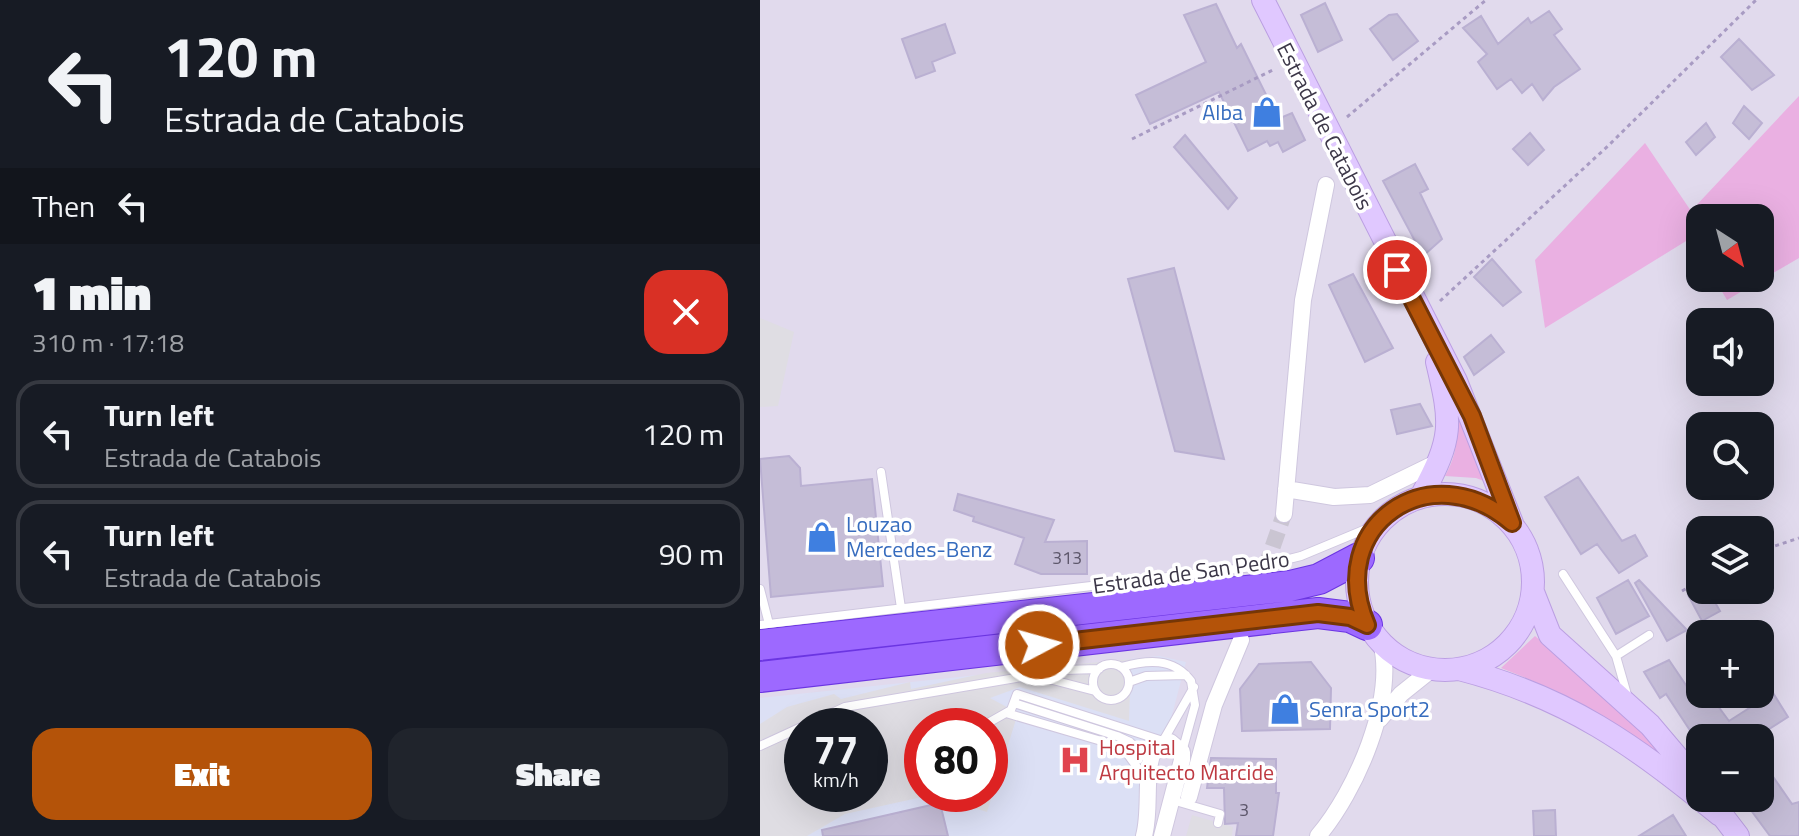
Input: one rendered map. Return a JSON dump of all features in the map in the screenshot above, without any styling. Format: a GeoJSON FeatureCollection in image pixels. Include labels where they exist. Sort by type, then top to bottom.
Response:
{"type":"FeatureCollection","features":[{"type":"Feature","properties":{"kind":"highway"},"geometry":{"type":"LineString","coordinates":[[763,631],[1290,586],[1319,579],[1351,563]]}},
{"type":"Feature","properties":{"kind":"highway"},"geometry":{"type":"LineString","coordinates":[[760,677],[1318,613],[1366,628]]}},
{"type":"Feature","properties":{"kind":"main road","name":"Estrada de Catabois"},"geometry":{"type":"LineString","coordinates":[[1263,0],[1472,416],[1512,523],[1528,555],[1533,591],[1550,635],[1631,706],[1686,768]]}},
{"type":"Feature","properties":{"kind":"main road","name":"Estrada de Catabois"},"geometry":{"type":"LineString","coordinates":[[1422,495],[1447,442],[1448,409],[1426,328]]}},
{"type":"Feature","properties":{"kind":"main road"},"geometry":{"type":"LineString","coordinates":[[1512,523],[1494,508],[1473,498],[1450,493],[1422,495],[1400,506],[1378,524],[1351,563],[1366,628],[1403,660],[1431,670],[1457,668],[1495,654],[1513,637],[1526,615],[1533,591]]}},
{"type":"Feature","properties":{"kind":"main road"},"geometry":{"type":"LineString","coordinates":[[1457,668],[1493,678],[1586,717],[1651,758],[1686,785]]}},
{"type":"Feature","properties":{"kind":"main road"},"geometry":{"type":"LineString","coordinates":[[1719,812],[1738,836]]}},
{"type":"Feature","properties":{"kind":"street"},"geometry":{"type":"LineString","coordinates":[[1284,514],[1303,300],[1326,185]]}},
{"type":"Feature","properties":{"kind":"street"},"geometry":{"type":"LineString","coordinates":[[1286,489],[1334,497],[1370,495],[1440,461]]}},
{"type":"Feature","properties":{"kind":"street"},"geometry":{"type":"LineString","coordinates":[[1318,836],[1346,791],[1374,727],[1385,684],[1386,663],[1366,628]]}},
{"type":"Feature","properties":{"kind":"street"},"geometry":{"type":"LineString","coordinates":[[1189,797],[1214,705],[1241,640]]}},
{"type":"Feature","properties":{"kind":"street"},"geometry":{"type":"LineString","coordinates":[[1374,727],[1401,694],[1431,670]]}},
{"type":"Feature","properties":{"kind":"street"},"geometry":{"type":"LineString","coordinates":[[1144,836],[1150,809],[1149,762],[1152,752],[1163,741],[1170,742],[1182,752],[1162,836]]}},
{"type":"Feature","properties":{"kind":"lane"},"geometry":{"type":"LineString","coordinates":[[881,472],[901,608]]}},
{"type":"Feature","properties":{"kind":"lane","name":"Estrada de San Pedro"},"geometry":{"type":"LineString","coordinates":[[763,631],[901,608],[1261,566],[1301,556],[1378,524]]}},
{"type":"Feature","properties":{"kind":"lane"},"geometry":{"type":"LineString","coordinates":[[1563,574],[1616,656],[1631,706]]}},
{"type":"Feature","properties":{"kind":"lane"},"geometry":{"type":"LineString","coordinates":[[760,589],[763,631]]}},
{"type":"Feature","properties":{"kind":"lane"},"geometry":{"type":"LineString","coordinates":[[1616,656],[1649,635]]}},
{"type":"Feature","properties":{"kind":"lane"},"geometry":{"type":"LineString","coordinates":[[760,746],[845,707],[979,689],[1063,670],[1099,669],[1110,664],[1121,667],[1157,661],[1169,663],[1187,675],[1194,687],[1195,705],[1182,752]]}},
{"type":"Feature","properties":{"kind":"lane"},"geometry":{"type":"LineString","coordinates":[[1040,677],[1095,691],[1104,699],[1116,699],[1126,693],[1129,682],[1121,667]]}},
{"type":"Feature","properties":{"kind":"lane"},"geometry":{"type":"LineString","coordinates":[[1095,691],[1093,679],[1099,669]]}},
{"type":"Feature","properties":{"kind":"lane"},"geometry":{"type":"LineString","coordinates":[[1129,682],[1146,676],[1187,675]]}},
{"type":"Feature","properties":{"kind":"lane"},"geometry":{"type":"LineString","coordinates":[[1015,698],[1163,741],[1194,687]]}},
{"type":"Feature","properties":{"kind":"lane"},"geometry":{"type":"LineString","coordinates":[[1008,710],[1015,698]]}},
{"type":"Feature","properties":{"kind":"lane"},"geometry":{"type":"LineString","coordinates":[[1015,698],[1130,742],[1149,762]]}},
{"type":"Feature","properties":{"kind":"lane"},"geometry":{"type":"LineString","coordinates":[[1008,714],[1115,745],[1126,752],[1148,783]]}},
{"type":"Feature","properties":{"kind":"lane"},"geometry":{"type":"LineString","coordinates":[[1171,800],[1220,814],[1218,823]]}},
{"type":"Feature","properties":{"kind":"path"},"geometry":{"type":"LineString","coordinates":[[1329,133],[1486,0]]}},
{"type":"Feature","properties":{"kind":"path"},"geometry":{"type":"LineString","coordinates":[[1426,328],[1756,0]]}},
{"type":"Feature","properties":{"kind":"path"},"geometry":{"type":"LineString","coordinates":[[1132,139],[1292,60]]}},
{"type":"Feature","properties":{"kind":"path"},"geometry":{"type":"LineString","coordinates":[[1774,546],[1799,538]]}},
{"type":"Feature","properties":{"kind":"path"},"geometry":{"type":"LineString","coordinates":[[1682,591],[1686,589]]}},
{"type":"Feature","properties":{"kind":"shaded area"},"geometry":{"type":"Polygon","coordinates":[[[760,0],[1799,0],[1799,836],[760,836],[760,0]]]}},
{"type":"Feature","properties":{"kind":"shaded area"},"geometry":{"type":"Polygon","coordinates":[[[1799,96],[1799,258],[1774,273],[1774,204],[1698,204],[1799,96]]]}},
{"type":"Feature","properties":{"kind":"shaded area"},"geometry":{"type":"Polygon","coordinates":[[[1645,143],[1686,204],[1686,241],[1545,328],[1535,260],[1645,143]]]}},
{"type":"Feature","properties":{"kind":"shaded area"},"geometry":{"type":"Polygon","coordinates":[[[1722,292],[1741,292],[1727,300],[1722,292]]]}},
{"type":"Feature","properties":{"kind":"shaded area"},"geometry":{"type":"Polygon","coordinates":[[[760,318],[794,332],[778,406],[760,407],[760,318]]]}},
{"type":"Feature","properties":{"kind":"shaded area"},"geometry":{"type":"Polygon","coordinates":[[[1450,387],[1489,483],[1476,478],[1445,476],[1454,454],[1457,432],[1450,387]]]}},
{"type":"Feature","properties":{"kind":"shaded area"},"geometry":{"type":"Polygon","coordinates":[[[1535,636],[1617,704],[1683,775],[1597,713],[1501,668],[1535,636]]]}},
{"type":"Feature","properties":{"kind":"shaded area","name":"Hospital Arquitecto Marcide"},"geometry":{"type":"Polygon","coordinates":[[[1159,656],[1186,662],[1140,836],[760,836],[760,698],[1159,656]]]}},
{"type":"Feature","properties":{"kind":"shaded area"},"geometry":{"type":"Polygon","coordinates":[[[1131,659],[1129,721],[1020,687],[990,698],[1018,713],[1008,745],[1008,708],[904,708],[904,801],[888,805],[888,708],[785,708],[834,694],[841,699],[910,682],[911,689],[986,673],[1131,659]]]}},
{"type":"Feature","properties":{"kind":"shaded area"},"geometry":{"type":"Polygon","coordinates":[[[784,709],[784,812],[854,812],[807,836],[760,836],[760,724],[784,709]]]}},
{"type":"Feature","properties":{"kind":"shaded area"},"geometry":{"type":"Polygon","coordinates":[[[1192,815],[1233,827],[1232,836],[1186,836],[1192,815]]]}},
{"type":"Feature","properties":{"kind":"building"},"geometry":{"type":"Polygon","coordinates":[[[1325,3],[1342,40],[1318,52],[1301,15],[1325,3]]]}},
{"type":"Feature","properties":{"kind":"building"},"geometry":{"type":"Polygon","coordinates":[[[1216,4],[1237,48],[1241,44],[1278,119],[1292,113],[1305,140],[1283,152],[1278,142],[1270,146],[1267,141],[1248,151],[1219,92],[1150,124],[1136,95],[1206,62],[1184,15],[1216,4]]]}},
{"type":"Feature","properties":{"kind":"building"},"geometry":{"type":"Polygon","coordinates":[[[1549,11],[1562,29],[1554,35],[1580,69],[1554,87],[1543,100],[1532,84],[1522,93],[1511,79],[1497,89],[1478,62],[1487,54],[1463,28],[1481,16],[1498,44],[1528,18],[1531,23],[1549,11]]]}},
{"type":"Feature","properties":{"kind":"building"},"geometry":{"type":"Polygon","coordinates":[[[1397,14],[1418,41],[1393,60],[1370,29],[1389,15],[1397,14]]]}},
{"type":"Feature","properties":{"kind":"building"},"geometry":{"type":"Polygon","coordinates":[[[945,24],[955,53],[932,62],[935,71],[916,78],[902,39],[945,24]]]}},
{"type":"Feature","properties":{"kind":"building"},"geometry":{"type":"Polygon","coordinates":[[[1739,39],[1774,75],[1752,90],[1721,57],[1739,39]]]}},
{"type":"Feature","properties":{"kind":"building"},"geometry":{"type":"Polygon","coordinates":[[[1744,106],[1762,123],[1749,139],[1733,123],[1744,106]]]}},
{"type":"Feature","properties":{"kind":"building"},"geometry":{"type":"Polygon","coordinates":[[[1706,123],[1715,137],[1696,155],[1686,142],[1706,123]]]}},
{"type":"Feature","properties":{"kind":"building"},"geometry":{"type":"Polygon","coordinates":[[[1530,133],[1544,150],[1528,165],[1513,149],[1530,133]]]}},
{"type":"Feature","properties":{"kind":"building"},"geometry":{"type":"Polygon","coordinates":[[[1185,135],[1237,198],[1228,209],[1174,147],[1185,135]]]}},
{"type":"Feature","properties":{"kind":"building"},"geometry":{"type":"Polygon","coordinates":[[[1415,164],[1428,189],[1420,193],[1442,239],[1423,256],[1383,181],[1415,164]]]}},
{"type":"Feature","properties":{"kind":"building"},"geometry":{"type":"Polygon","coordinates":[[[1492,259],[1521,292],[1503,306],[1474,277],[1492,259]]]}},
{"type":"Feature","properties":{"kind":"building"},"geometry":{"type":"Polygon","coordinates":[[[1174,268],[1224,459],[1175,451],[1128,279],[1174,268]]]}},
{"type":"Feature","properties":{"kind":"building"},"geometry":{"type":"Polygon","coordinates":[[[1353,274],[1393,348],[1365,362],[1329,285],[1353,274]]]}},
{"type":"Feature","properties":{"kind":"building"},"geometry":{"type":"Polygon","coordinates":[[[1491,335],[1504,352],[1474,375],[1464,357],[1491,335]]]}},
{"type":"Feature","properties":{"kind":"building"},"geometry":{"type":"Polygon","coordinates":[[[1420,404],[1432,426],[1397,434],[1391,410],[1420,404]]]}},
{"type":"Feature","properties":{"kind":"building","name":"Louzao Mercedes-Benz"},"geometry":{"type":"Polygon","coordinates":[[[789,456],[800,468],[801,486],[872,479],[883,586],[771,597],[760,459],[789,456]]]}},
{"type":"Feature","properties":{"kind":"building"},"geometry":{"type":"Polygon","coordinates":[[[1578,477],[1622,541],[1635,535],[1647,556],[1619,573],[1597,544],[1581,554],[1545,497],[1578,477]]]}},
{"type":"Feature","properties":{"kind":"building"},"geometry":{"type":"Polygon","coordinates":[[[958,494],[1054,520],[1045,542],[1087,541],[1087,574],[1041,574],[1015,564],[1024,538],[973,521],[974,517],[954,510],[958,494]]]}},
{"type":"Feature","properties":{"kind":"building"},"geometry":{"type":"Polygon","coordinates":[[[1628,580],[1649,616],[1616,634],[1597,598],[1628,580]]]}},
{"type":"Feature","properties":{"kind":"building"},"geometry":{"type":"Polygon","coordinates":[[[1639,580],[1686,631],[1667,641],[1635,583],[1639,580]]]}},
{"type":"Feature","properties":{"kind":"building"},"geometry":{"type":"Polygon","coordinates":[[[1693,604],[1716,604],[1720,611],[1701,620],[1693,604]]]}},
{"type":"Feature","properties":{"kind":"building"},"geometry":{"type":"Polygon","coordinates":[[[1669,660],[1686,685],[1686,708],[1719,708],[1729,721],[1749,708],[1774,708],[1774,695],[1788,717],[1774,726],[1686,724],[1666,694],[1660,698],[1644,672],[1669,660]]]}},
{"type":"Feature","properties":{"kind":"building","name":"Senra Sport2"},"geometry":{"type":"Polygon","coordinates":[[[1311,662],[1331,688],[1330,729],[1242,731],[1240,689],[1259,664],[1311,662]]]}},
{"type":"Feature","properties":{"kind":"building"},"geometry":{"type":"Polygon","coordinates":[[[1211,758],[1276,759],[1276,793],[1279,793],[1273,836],[1236,836],[1238,823],[1225,824],[1224,788],[1207,788],[1211,758]]]}},
{"type":"Feature","properties":{"kind":"building"},"geometry":{"type":"Polygon","coordinates":[[[1774,778],[1792,804],[1799,802],[1799,836],[1770,836],[1752,812],[1774,812],[1774,778]]]}},
{"type":"Feature","properties":{"kind":"building"},"geometry":{"type":"Polygon","coordinates":[[[1555,810],[1556,836],[1534,836],[1533,811],[1555,810]]]}},
{"type":"Feature","properties":{"kind":"building"},"geometry":{"type":"Polygon","coordinates":[[[904,811],[942,812],[948,836],[823,836],[822,830],[904,811]]]}},
{"type":"Feature","properties":{"kind":"building"},"geometry":{"type":"Polygon","coordinates":[[[1673,815],[1686,836],[1639,836],[1673,815]]]}},
{"type":"Feature","properties":{"kind":"tunnel"},"geometry":{"type":"LineString","coordinates":[[1257,592],[1284,514]]}},
{"type":"Feature","properties":{"kind":"place","name":"Alba"},"geometry":{"type":"Point","coordinates":[1267,112]}},
{"type":"Feature","properties":{"kind":"place","name":"Louzao Mercedes-Benz"},"geometry":{"type":"Point","coordinates":[822,537]}},
{"type":"Feature","properties":{"kind":"place","name":"Senra Sport2"},"geometry":{"type":"Point","coordinates":[1285,709]}},
{"type":"Feature","properties":{"kind":"place","name":"Hospital Arquitecto Marcide"},"geometry":{"type":"Point","coordinates":[1075,760]}},
{"type":"Feature","properties":{"kind":"route"},"geometry":{"type":"LineString","coordinates":[[1039,645],[1318,613],[1350,617],[1367,625],[1357,592],[1359,558],[1378,524],[1400,506],[1422,495],[1450,493],[1473,498],[1494,508],[1512,523],[1472,416],[1397,270]]}}]}
